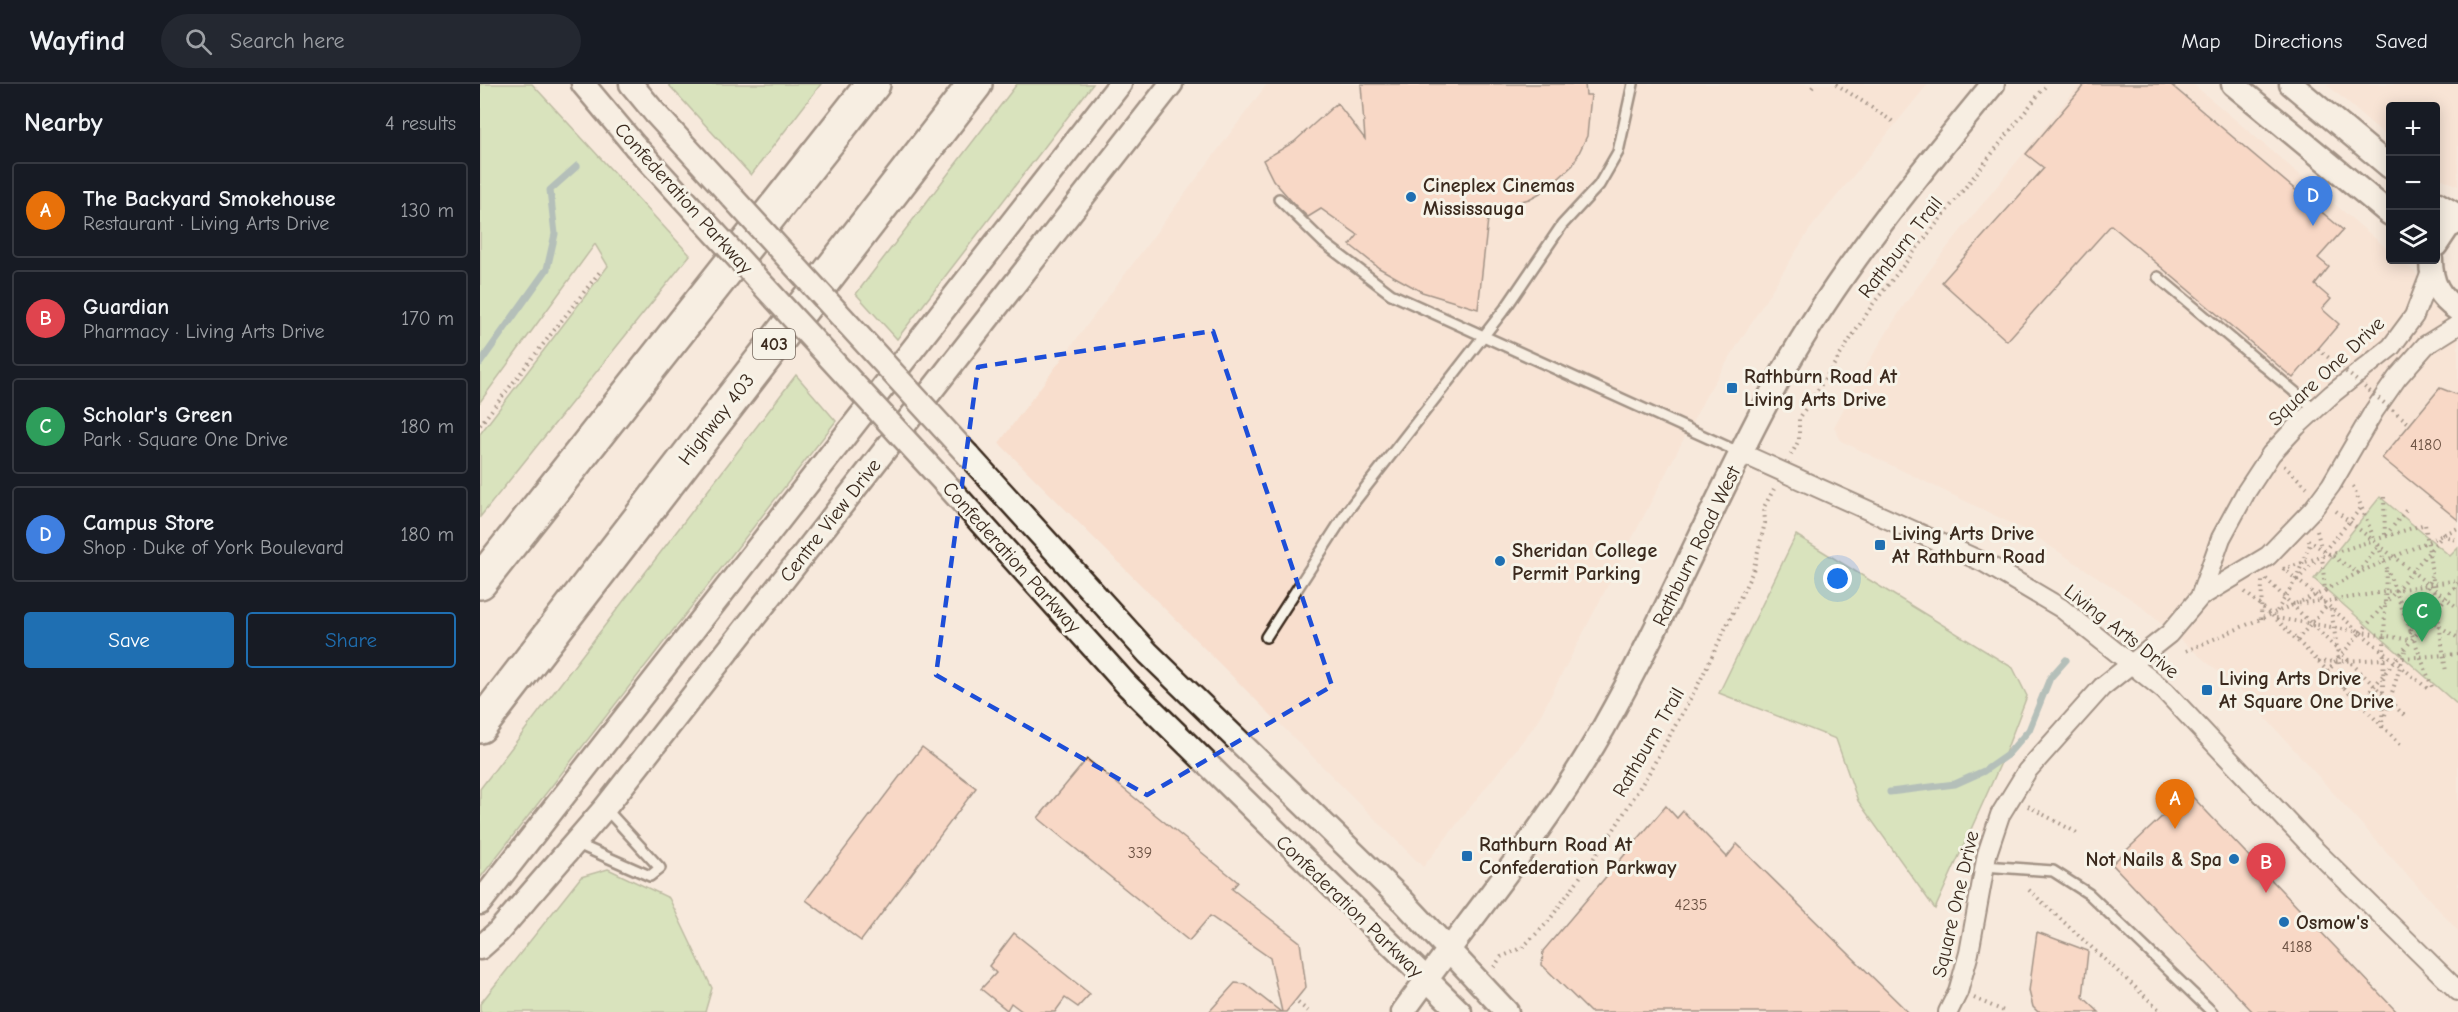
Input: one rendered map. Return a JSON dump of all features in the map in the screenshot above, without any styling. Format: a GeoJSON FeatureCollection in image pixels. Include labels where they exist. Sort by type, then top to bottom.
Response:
{"type":"FeatureCollection","features":[{"type":"Feature","properties":{"kind":"highway"},"geometry":{"type":"LineString","coordinates":[[480,582],[873,84]]}},
{"type":"Feature","properties":{"kind":"highway","name":"Highway 403"},"geometry":{"type":"LineString","coordinates":[[480,726],[975,84]]}},
{"type":"Feature","properties":{"kind":"street","name":"Confederation Parkway"},"geometry":{"type":"LineString","coordinates":[[583,84],[635,146],[1135,694],[1460,1012]]}},
{"type":"Feature","properties":{"kind":"street","name":"Confederation Parkway"},"geometry":{"type":"LineString","coordinates":[[631,84],[1148,653],[1403,901],[1507,1012]]}},
{"type":"Feature","properties":{"kind":"street","name":"Centre View Drive"},"geometry":{"type":"LineString","coordinates":[[480,903],[1120,84]]}},
{"type":"Feature","properties":{"kind":"street","name":"Centre View Drive"},"geometry":{"type":"LineString","coordinates":[[480,948],[498,932],[605,808],[1171,84]]}},
{"type":"Feature","properties":{"kind":"street","name":"Rathburn Road West"},"geometry":{"type":"LineString","coordinates":[[1403,1012],[1447,948],[1555,806],[1603,728],[1656,628],[1784,370],[1838,287],[1993,84]]}},
{"type":"Feature","properties":{"kind":"street"},"geometry":{"type":"LineString","coordinates":[[2233,84],[2386,210]]}},
{"type":"Feature","properties":{"kind":"street"},"geometry":{"type":"LineString","coordinates":[[2291,84],[2386,163]]}},
{"type":"Feature","properties":{"kind":"street"},"geometry":{"type":"LineString","coordinates":[[2440,205],[2458,216]]}},
{"type":"Feature","properties":{"kind":"street"},"geometry":{"type":"LineString","coordinates":[[2440,239],[2448,228],[2458,222]]}},
{"type":"Feature","properties":{"kind":"street"},"geometry":{"type":"LineString","coordinates":[[2431,266],[2436,288],[2446,301],[2458,310]]}},
{"type":"Feature","properties":{"kind":"street","name":"Square One Drive"},"geometry":{"type":"LineString","coordinates":[[1948,1012],[1958,992],[1969,953],[1984,866],[2000,815],[2027,771],[2102,687],[2169,634],[2200,597],[2221,538],[2246,492],[2271,454],[2315,409],[2391,347],[2414,316],[2431,266]]}},
{"type":"Feature","properties":{"kind":"street","name":"Square One Drive"},"geometry":{"type":"LineString","coordinates":[[2200,597],[2257,572],[2268,556],[2321,499],[2374,411],[2397,378],[2426,345],[2458,326]]}},
{"type":"Feature","properties":{"kind":"street","name":"Living Arts Drive"},"geometry":{"type":"LineString","coordinates":[[1741,453],[1985,563],[2061,608],[2132,662],[2165,691],[2309,844],[2458,991]]}},
{"type":"Feature","properties":{"kind":"lane"},"geometry":{"type":"LineString","coordinates":[[1266,637],[1348,510],[1528,278],[1562,225],[1584,203],[1609,169],[1625,132],[1633,84]]}},
{"type":"Feature","properties":{"kind":"lane"},"geometry":{"type":"LineString","coordinates":[[1279,199],[1324,243],[1391,294],[1741,453]]}},
{"type":"Feature","properties":{"kind":"lane"},"geometry":{"type":"LineString","coordinates":[[2158,277],[2315,409]]}},
{"type":"Feature","properties":{"kind":"lane"},"geometry":{"type":"LineString","coordinates":[[574,843],[650,876],[657,873],[660,868],[605,808]]}},
{"type":"Feature","properties":{"kind":"lane"},"geometry":{"type":"LineString","coordinates":[[1984,866],[2053,871],[2090,894],[2212,1012]]}},
{"type":"Feature","properties":{"kind":"path"},"geometry":{"type":"LineString","coordinates":[[1836,84],[1895,123]]}},
{"type":"Feature","properties":{"kind":"path","name":"Rathburn Trail"},"geometry":{"type":"LineString","coordinates":[[1799,440],[1799,419],[1873,304],[2047,84]]}},
{"type":"Feature","properties":{"kind":"path"},"geometry":{"type":"LineString","coordinates":[[480,425],[602,269]]}},
{"type":"Feature","properties":{"kind":"path"},"geometry":{"type":"LineString","coordinates":[[2318,349],[2411,425]]}},
{"type":"Feature","properties":{"kind":"path"},"geometry":{"type":"LineString","coordinates":[[2271,454],[2321,499],[2458,608]]}},
{"type":"Feature","properties":{"kind":"path"},"geometry":{"type":"LineString","coordinates":[[2268,556],[2392,660],[2430,688],[2395,590],[2352,483]]}},
{"type":"Feature","properties":{"kind":"path"},"geometry":{"type":"LineString","coordinates":[[2384,497],[2385,536]]}},
{"type":"Feature","properties":{"kind":"path","name":"Rathburn Trail"},"geometry":{"type":"LineString","coordinates":[[1495,965],[1501,957],[1522,948],[1548,922],[1613,831],[1650,771],[1700,681],[1753,571],[1766,523],[1764,507],[1768,499]]}},
{"type":"Feature","properties":{"kind":"path"},"geometry":{"type":"LineString","coordinates":[[2323,549],[2361,507]]}},
{"type":"Feature","properties":{"kind":"path"},"geometry":{"type":"LineString","coordinates":[[2385,536],[2407,509]]}},
{"type":"Feature","properties":{"kind":"path"},"geometry":{"type":"LineString","coordinates":[[2283,569],[2375,542],[2385,536],[2425,524],[2446,672]]}},
{"type":"Feature","properties":{"kind":"path"},"geometry":{"type":"LineString","coordinates":[[2277,612],[2313,594],[2325,591],[2358,573],[2385,564],[2395,557],[2458,528]]}},
{"type":"Feature","properties":{"kind":"path"},"geometry":{"type":"LineString","coordinates":[[2317,530],[2323,549]]}},
{"type":"Feature","properties":{"kind":"path"},"geometry":{"type":"LineString","coordinates":[[2443,535],[2458,541]]}},
{"type":"Feature","properties":{"kind":"path"},"geometry":{"type":"LineString","coordinates":[[2327,672],[2443,535]]}},
{"type":"Feature","properties":{"kind":"path"},"geometry":{"type":"LineString","coordinates":[[2297,580],[2309,541],[2358,573]]}},
{"type":"Feature","properties":{"kind":"path"},"geometry":{"type":"LineString","coordinates":[[2358,573],[2375,542]]}},
{"type":"Feature","properties":{"kind":"path"},"geometry":{"type":"LineString","coordinates":[[2274,616],[2297,580],[2320,557]]}},
{"type":"Feature","properties":{"kind":"path"},"geometry":{"type":"LineString","coordinates":[[2320,557],[2325,591]]}},
{"type":"Feature","properties":{"kind":"path"},"geometry":{"type":"LineString","coordinates":[[2382,729],[2385,564]]}},
{"type":"Feature","properties":{"kind":"path"},"geometry":{"type":"LineString","coordinates":[[2257,572],[2337,647],[2407,718]]}},
{"type":"Feature","properties":{"kind":"path"},"geometry":{"type":"LineString","coordinates":[[2257,572],[2262,619]]}},
{"type":"Feature","properties":{"kind":"path"},"geometry":{"type":"LineString","coordinates":[[2292,604],[2326,604],[2395,590],[2458,581]]}},
{"type":"Feature","properties":{"kind":"path"},"geometry":{"type":"LineString","coordinates":[[2359,705],[2384,674],[2392,660],[2406,648],[2458,581]]}},
{"type":"Feature","properties":{"kind":"path"},"geometry":{"type":"LineString","coordinates":[[2410,634],[2432,586]]}},
{"type":"Feature","properties":{"kind":"path"},"geometry":{"type":"LineString","coordinates":[[2241,587],[2274,616],[2382,729],[2402,746]]}},
{"type":"Feature","properties":{"kind":"path"},"geometry":{"type":"LineString","coordinates":[[2398,600],[2458,638]]}},
{"type":"Feature","properties":{"kind":"path"},"geometry":{"type":"LineString","coordinates":[[2297,640],[2326,604]]}},
{"type":"Feature","properties":{"kind":"path"},"geometry":{"type":"LineString","coordinates":[[2326,604],[2334,627],[2343,688]]}},
{"type":"Feature","properties":{"kind":"path"},"geometry":{"type":"LineString","coordinates":[[2186,651],[2274,616],[2412,640]]}},
{"type":"Feature","properties":{"kind":"path"},"geometry":{"type":"LineString","coordinates":[[2383,722],[2406,648]]}},
{"type":"Feature","properties":{"kind":"path"},"geometry":{"type":"LineString","coordinates":[[2403,658],[2458,654]]}},
{"type":"Feature","properties":{"kind":"path"},"geometry":{"type":"LineString","coordinates":[[2318,662],[2392,660]]}},
{"type":"Feature","properties":{"kind":"path"},"geometry":{"type":"LineString","coordinates":[[2011,796],[2079,834]]}},
{"type":"Feature","properties":{"kind":"path"},"geometry":{"type":"LineString","coordinates":[[2029,890],[2162,1012]]}},
{"type":"Feature","properties":{"kind":"path"},"geometry":{"type":"LineString","coordinates":[[1958,992],[2006,1012]]}},
{"type":"Feature","properties":{"kind":"path"},"geometry":{"type":"LineString","coordinates":[[1298,1004],[1308,1011]]}},
{"type":"Feature","properties":{"kind":"highlighted area"},"geometry":{"type":"Polygon","coordinates":[[[1213,331],[1332,686],[1147,795],[936,675],[978,367],[1213,331]]]}},
{"type":"Feature","properties":{"kind":"shaded area"},"geometry":{"type":"Polygon","coordinates":[[[1267,84],[1928,84],[1810,229],[1707,394],[1536,724],[1423,867],[999,443],[1267,84]]]}},
{"type":"Feature","properties":{"kind":"shaded area"},"geometry":{"type":"Polygon","coordinates":[[[2080,84],[2193,84],[2386,248],[2386,264],[2405,264],[2415,272],[2444,312],[2458,321],[2458,931],[2242,692],[2137,603],[2027,531],[1841,441],[1834,427],[1866,366],[1902,308],[1941,255],[2080,84]]]}},
{"type":"Feature","properties":{"kind":"shaded area"},"geometry":{"type":"Polygon","coordinates":[[[2326,84],[2458,84],[2458,186],[2440,178],[2440,102],[2386,102],[2386,136],[2326,84]]]}},
{"type":"Feature","properties":{"kind":"green space"},"geometry":{"type":"Polygon","coordinates":[[[480,84],[532,84],[690,255],[480,517],[480,434],[608,266],[595,244],[480,402],[480,84]]]}},
{"type":"Feature","properties":{"kind":"green space"},"geometry":{"type":"Polygon","coordinates":[[[668,84],[821,84],[751,175],[668,84]]]}},
{"type":"Feature","properties":{"kind":"green space"},"geometry":{"type":"Polygon","coordinates":[[[1017,84],[1093,84],[897,339],[856,294],[1017,84]]]}},
{"type":"Feature","properties":{"kind":"green space"},"geometry":{"type":"Polygon","coordinates":[[[796,375],[836,421],[480,878],[480,789],[796,375]]]}},
{"type":"Feature","properties":{"kind":"green space"},"geometry":{"type":"Polygon","coordinates":[[[2380,497],[2450,556],[2458,548],[2458,705],[2314,579],[2380,497]]]}},
{"type":"Feature","properties":{"kind":"green space"},"geometry":{"type":"Polygon","coordinates":[[[1796,535],[2013,668],[2027,696],[2004,756],[1935,909],[1858,801],[1836,739],[1719,693],[1796,535]]]}},
{"type":"Feature","properties":{"kind":"green space"},"geometry":{"type":"Polygon","coordinates":[[[608,869],[669,898],[712,988],[705,1012],[480,1012],[480,1004],[581,877],[608,869]]]}},
{"type":"Feature","properties":{"kind":"building","name":"Cineplex Cinemas Mississauga"},"geometry":{"type":"Polygon","coordinates":[[[1361,84],[1585,84],[1586,95],[1591,95],[1587,136],[1573,165],[1546,190],[1529,199],[1489,210],[1478,309],[1422,292],[1379,268],[1350,245],[1358,235],[1321,209],[1308,217],[1273,180],[1263,160],[1294,142],[1337,103],[1365,139],[1361,84]]]}},
{"type":"Feature","properties":{"kind":"building"},"geometry":{"type":"Polygon","coordinates":[[[2085,84],[2170,84],[2343,230],[2318,258],[2329,267],[2315,285],[2331,299],[2322,309],[2339,324],[2293,378],[2111,225],[2007,341],[1942,282],[2044,168],[2026,154],[2085,84]]]}},
{"type":"Feature","properties":{"kind":"building"},"geometry":{"type":"Polygon","coordinates":[[[2440,388],[2458,395],[2458,520],[2382,458],[2440,388]]]}},
{"type":"Feature","properties":{"kind":"building"},"geometry":{"type":"Polygon","coordinates":[[[922,747],[976,788],[861,941],[806,900],[922,747]]]}},
{"type":"Feature","properties":{"kind":"building"},"geometry":{"type":"Polygon","coordinates":[[[1087,759],[1238,882],[1232,889],[1300,942],[1306,987],[1286,1012],[1282,1012],[1270,958],[1210,916],[1189,941],[1038,818],[1087,759]]]}},
{"type":"Feature","properties":{"kind":"building"},"geometry":{"type":"Polygon","coordinates":[[[2188,792],[2397,1012],[2253,1012],[2112,864],[2188,792]]]}},
{"type":"Feature","properties":{"kind":"building"},"geometry":{"type":"Polygon","coordinates":[[[1666,806],[1677,818],[1683,811],[1727,857],[1737,844],[1908,1012],[1590,1012],[1542,965],[1543,951],[1666,806]]]}},
{"type":"Feature","properties":{"kind":"building"},"geometry":{"type":"Polygon","coordinates":[[[2037,932],[2088,951],[2083,997],[2099,1012],[2038,1012],[2033,1007],[2029,991],[2037,932]]]}},
{"type":"Feature","properties":{"kind":"building"},"geometry":{"type":"Polygon","coordinates":[[[1014,933],[1090,994],[1078,1007],[1065,998],[1055,1012],[1023,1012],[1011,1003],[1007,1010],[981,989],[996,973],[989,966],[1014,933]]]}},
{"type":"Feature","properties":{"kind":"building"},"geometry":{"type":"Polygon","coordinates":[[[1235,983],[1245,984],[1281,1012],[1209,1012],[1235,983]]]}},
{"type":"Feature","properties":{"kind":"waterway"},"geometry":{"type":"LineString","coordinates":[[480,363],[547,269],[555,234],[550,190],[577,166]]}},
{"type":"Feature","properties":{"kind":"waterway"},"geometry":{"type":"LineString","coordinates":[[1890,792],[1955,784],[1984,771],[2007,755],[2029,730],[2050,678],[2066,660]]}},
{"type":"Feature","properties":{"kind":"place","name":"Cineplex Cinemas Mississauga"},"geometry":{"type":"Point","coordinates":[1411,197]}},
{"type":"Feature","properties":{"kind":"place","name":"Campus Store"},"geometry":{"type":"Point","coordinates":[2313,226]}},
{"type":"Feature","properties":{"kind":"place","name":"Rathburn Road At Living Arts Drive"},"geometry":{"type":"Point","coordinates":[1732,388]}},
{"type":"Feature","properties":{"kind":"place","name":"Living Arts Drive At Rathburn Road"},"geometry":{"type":"Point","coordinates":[1880,545]}},
{"type":"Feature","properties":{"kind":"place","name":"Sheridan College Permit Parking"},"geometry":{"type":"Point","coordinates":[1500,561]}},
{"type":"Feature","properties":{"kind":"place","name":"Scholar's Green"},"geometry":{"type":"Point","coordinates":[2422,642]}},
{"type":"Feature","properties":{"kind":"place","name":"Living Arts Drive At Square One Drive"},"geometry":{"type":"Point","coordinates":[2207,690]}},
{"type":"Feature","properties":{"kind":"place","name":"The Backyard Smokehouse"},"geometry":{"type":"Point","coordinates":[2175,829]}},
{"type":"Feature","properties":{"kind":"place","name":"Rathburn Road At Confederation Parkway"},"geometry":{"type":"Point","coordinates":[1467,856]}},
{"type":"Feature","properties":{"kind":"place","name":"Not Nails & Spa"},"geometry":{"type":"Point","coordinates":[2234,859]}},
{"type":"Feature","properties":{"kind":"place","name":"Guardian"},"geometry":{"type":"Point","coordinates":[2266,893]}},
{"type":"Feature","properties":{"kind":"place","name":"Osmow's"},"geometry":{"type":"Point","coordinates":[2284,922]}}]}
